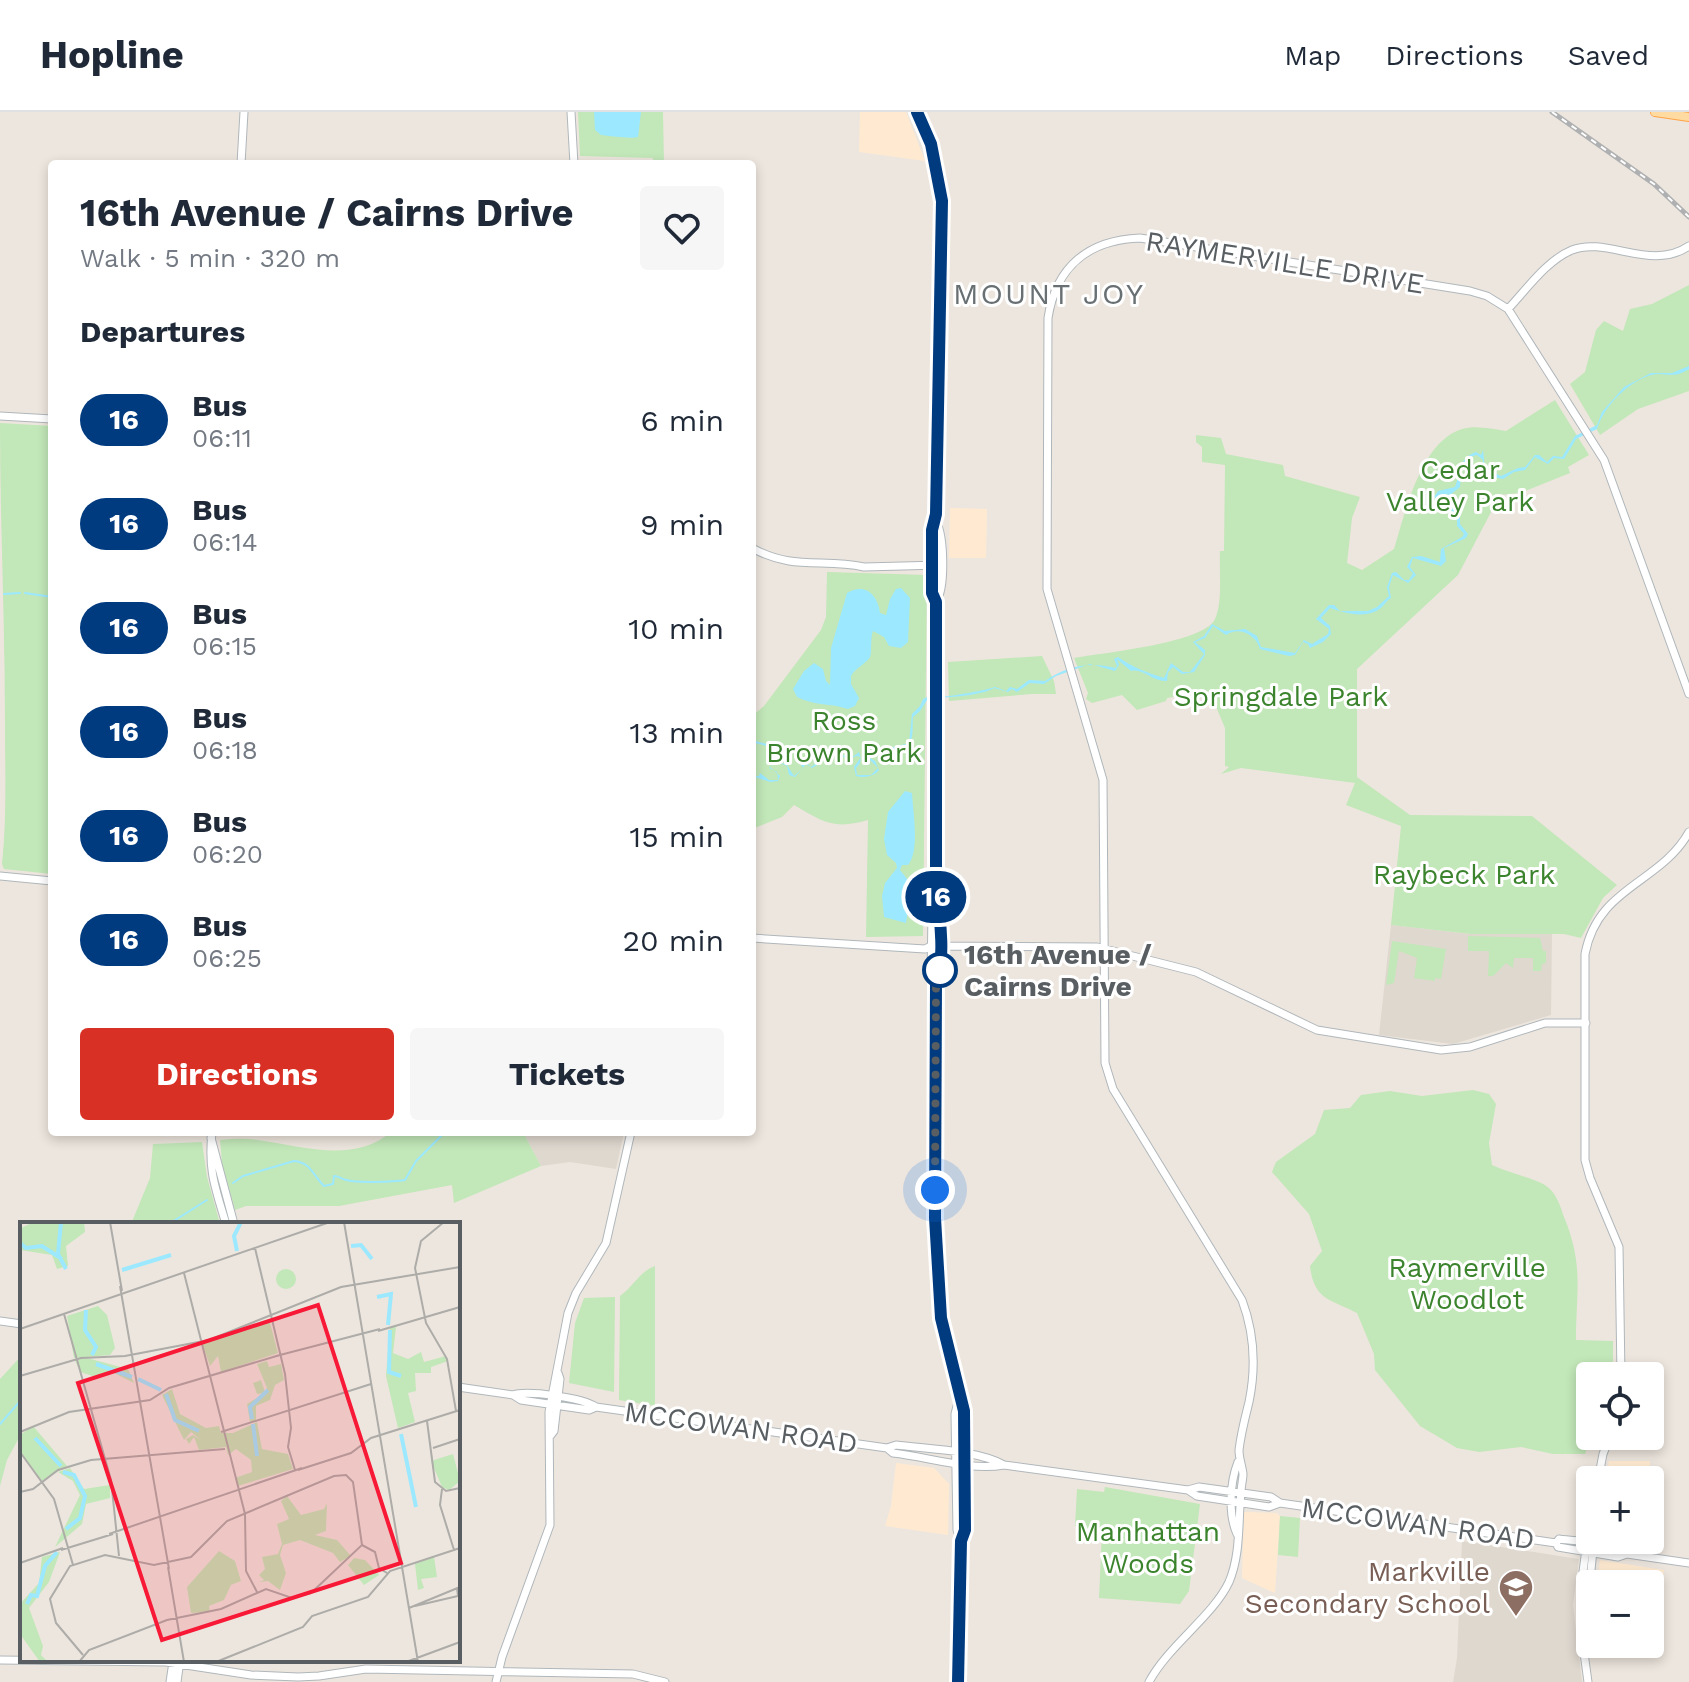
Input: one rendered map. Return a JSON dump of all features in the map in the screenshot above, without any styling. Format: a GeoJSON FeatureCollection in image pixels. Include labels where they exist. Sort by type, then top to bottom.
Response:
{"type":"FeatureCollection","features":[{"type":"Feature","properties":{"kind":"main road"},"geometry":{"type":"LineString","coordinates":[[1655,112],[1689,117]]}},
{"type":"Feature","properties":{"kind":"street"},"geometry":{"type":"LineString","coordinates":[[241,160],[244,112]]}},
{"type":"Feature","properties":{"kind":"street"},"geometry":{"type":"LineString","coordinates":[[571,112],[574,160]]}},
{"type":"Feature","properties":{"kind":"street"},"geometry":{"type":"LineString","coordinates":[[917,112],[931,144],[942,201],[936,521],[942,531],[937,565],[941,594],[936,602],[936,897],[932,914],[936,946],[931,975],[936,983],[935,1218],[939,1300],[944,1334],[960,1393],[955,1414],[962,1453],[965,1530],[961,1541],[958,1682]]}},
{"type":"Feature","properties":{"kind":"street","name":"RAYMERVILLE DRIVE"},"geometry":{"type":"LineString","coordinates":[[1149,1682],[1225,1589],[1236,1558],[1237,1534],[1232,1524],[1237,1492],[1233,1475],[1239,1461],[1241,1431],[1250,1391],[1251,1329],[1242,1300],[1107,1075],[1104,1048],[1103,780],[1047,589],[1050,308],[1062,277],[1084,253],[1117,240],[1140,238],[1470,291],[1487,296],[1508,309]]}},
{"type":"Feature","properties":{"kind":"street"},"geometry":{"type":"LineString","coordinates":[[1689,246],[1678,253],[1658,256],[1575,249],[1551,265],[1508,309],[1584,427],[1610,474],[1689,694]]}},
{"type":"Feature","properties":{"kind":"street"},"geometry":{"type":"LineString","coordinates":[[0,416],[48,419]]}},
{"type":"Feature","properties":{"kind":"street"},"geometry":{"type":"LineString","coordinates":[[756,550],[797,564],[864,567],[937,565]]}},
{"type":"Feature","properties":{"kind":"street"},"geometry":{"type":"LineString","coordinates":[[1621,1362],[1619,1247],[1585,1160],[1585,954],[1590,935],[1605,908],[1671,855],[1689,832]]}},
{"type":"Feature","properties":{"kind":"street"},"geometry":{"type":"LineString","coordinates":[[0,876],[48,881]]}},
{"type":"Feature","properties":{"kind":"street"},"geometry":{"type":"LineString","coordinates":[[756,938],[925,949],[936,946],[1044,945],[1104,948],[1196,972],[1317,1030],[1347,1037],[1455,1050],[1545,1023],[1586,1023]]}},
{"type":"Feature","properties":{"kind":"street"},"geometry":{"type":"LineString","coordinates":[[212,1136],[210,1168],[225,1222]]}},
{"type":"Feature","properties":{"kind":"street"},"geometry":{"type":"LineString","coordinates":[[212,1136],[234,1222]]}},
{"type":"Feature","properties":{"kind":"street"},"geometry":{"type":"LineString","coordinates":[[496,1682],[549,1530],[554,1401],[571,1304],[608,1238],[630,1136]]}},
{"type":"Feature","properties":{"kind":"street"},"geometry":{"type":"LineString","coordinates":[[0,1321],[20,1324]]}},
{"type":"Feature","properties":{"kind":"street","name":"MCCOWAN ROAD"},"geometry":{"type":"LineString","coordinates":[[460,1387],[513,1395],[521,1392],[589,1410],[596,1407],[887,1448],[896,1445],[962,1453],[992,1458],[1004,1465]]}},
{"type":"Feature","properties":{"kind":"street","name":"MCCOWAN ROAD"},"geometry":{"type":"LineString","coordinates":[[887,1448],[893,1453],[991,1467],[1004,1465],[1188,1490],[1199,1487],[1271,1497],[1280,1503],[1556,1543],[1559,1539],[1576,1543]]}},
{"type":"Feature","properties":{"kind":"street","name":"MCCOWAN ROAD"},"geometry":{"type":"LineString","coordinates":[[1188,1490],[1197,1496],[1269,1507],[1280,1503]]}},
{"type":"Feature","properties":{"kind":"street"},"geometry":{"type":"LineString","coordinates":[[1588,1682],[1581,1631],[1584,1586],[1590,1580],[1590,1554]]}},
{"type":"Feature","properties":{"kind":"street","name":"MCCOWAN ROAD"},"geometry":{"type":"LineString","coordinates":[[1627,1554],[1689,1563]]}},
{"type":"Feature","properties":{"kind":"street"},"geometry":{"type":"LineString","coordinates":[[0,1660],[20,1660]]}},
{"type":"Feature","properties":{"kind":"street"},"geometry":{"type":"LineString","coordinates":[[176,1662],[261,1676],[319,1676],[366,1669],[633,1674],[665,1682]]}},
{"type":"Feature","properties":{"kind":"street"},"geometry":{"type":"LineString","coordinates":[[170,1682],[176,1662]]}},
{"type":"Feature","properties":{"kind":"street"},"geometry":{"type":"LineString","coordinates":[[176,1662],[177,1682]]}},
{"type":"Feature","properties":{"kind":"shaded area"},"geometry":{"type":"Polygon","coordinates":[[[860,112],[906,112],[925,161],[859,152],[860,112]]]}},
{"type":"Feature","properties":{"kind":"shaded area"},"geometry":{"type":"Polygon","coordinates":[[[950,508],[987,509],[986,558],[949,558],[950,508]]]}},
{"type":"Feature","properties":{"kind":"shaded area"},"geometry":{"type":"Polygon","coordinates":[[[1391,925],[1471,934],[1552,934],[1551,1015],[1453,1044],[1379,1035],[1391,925]]]}},
{"type":"Feature","properties":{"kind":"shaded area"},"geometry":{"type":"Polygon","coordinates":[[[525,1136],[623,1136],[616,1169],[570,1162],[541,1166],[525,1136]]]}},
{"type":"Feature","properties":{"kind":"shaded area"},"geometry":{"type":"Polygon","coordinates":[[[1609,1461],[1650,1461],[1650,1466],[1608,1466],[1609,1461]]]}},
{"type":"Feature","properties":{"kind":"shaded area"},"geometry":{"type":"Polygon","coordinates":[[[896,1463],[934,1468],[949,1484],[948,1535],[885,1526],[891,1506],[896,1463]]]}},
{"type":"Feature","properties":{"kind":"shaded area"},"geometry":{"type":"Polygon","coordinates":[[[1244,1512],[1277,1513],[1280,1516],[1275,1593],[1242,1578],[1244,1512]]]}},
{"type":"Feature","properties":{"kind":"shaded area","name":"Markville Secondary School"},"geometry":{"type":"Polygon","coordinates":[[[1462,1541],[1579,1559],[1573,1605],[1576,1658],[1579,1658],[1582,1682],[1453,1682],[1457,1658],[1462,1541]]]}},
{"type":"Feature","properties":{"kind":"shaded area"},"geometry":{"type":"Polygon","coordinates":[[[1600,1560],[1664,1570],[1599,1570],[1600,1560]]]}},
{"type":"Feature","properties":{"kind":"green space"},"geometry":{"type":"Polygon","coordinates":[[[578,112],[663,112],[664,160],[580,156],[578,112]]]}},
{"type":"Feature","properties":{"kind":"green space","name":"Cedar Valley Park"},"geometry":{"type":"Polygon","coordinates":[[[1689,285],[1689,391],[1638,409],[1600,435],[1570,384],[1585,372],[1596,330],[1604,321],[1623,331],[1630,309],[1652,304],[1689,285]]]}},
{"type":"Feature","properties":{"kind":"green space"},"geometry":{"type":"Polygon","coordinates":[[[1555,400],[1589,455],[1568,467],[1570,473],[1520,493],[1500,495],[1458,575],[1357,669],[1357,777],[1410,815],[1532,816],[1617,885],[1603,898],[1581,938],[1564,934],[1471,934],[1391,925],[1401,826],[1346,805],[1355,783],[1241,768],[1221,774],[1229,767],[1225,766],[1225,728],[1217,709],[1217,690],[1167,698],[1166,701],[1137,710],[1122,695],[1092,703],[1086,699],[1088,693],[1074,658],[1173,641],[1193,635],[1215,619],[1220,595],[1220,551],[1224,551],[1225,465],[1202,462],[1202,447],[1196,442],[1196,435],[1221,438],[1226,454],[1283,465],[1285,476],[1360,497],[1352,518],[1347,563],[1362,570],[1394,549],[1425,463],[1448,436],[1473,427],[1506,431],[1555,400]]]}},
{"type":"Feature","properties":{"kind":"green space"},"geometry":{"type":"Polygon","coordinates":[[[0,423],[48,426],[48,874],[4,869],[2,864],[5,776],[0,423]]]}},
{"type":"Feature","properties":{"kind":"green space","name":"Ross Brown Park"},"geometry":{"type":"Polygon","coordinates":[[[827,572],[927,575],[923,936],[866,937],[868,820],[829,823],[794,805],[782,817],[756,827],[756,713],[821,630],[826,617],[827,572]]]}},
{"type":"Feature","properties":{"kind":"green space"},"geometry":{"type":"Polygon","coordinates":[[[1042,656],[1054,681],[1056,694],[949,701],[948,662],[1042,656]]]}},
{"type":"Feature","properties":{"kind":"green space"},"geometry":{"type":"Polygon","coordinates":[[[1468,936],[1540,938],[1543,951],[1546,951],[1546,963],[1542,964],[1541,971],[1533,971],[1533,958],[1514,958],[1513,968],[1506,963],[1493,976],[1488,976],[1489,951],[1468,951],[1468,936]]]}},
{"type":"Feature","properties":{"kind":"green space"},"geometry":{"type":"Polygon","coordinates":[[[1392,941],[1446,949],[1441,979],[1414,978],[1417,958],[1399,951],[1394,983],[1386,985],[1392,941]]]}},
{"type":"Feature","properties":{"kind":"green space","name":"Raymerville Woodlot"},"geometry":{"type":"Polygon","coordinates":[[[1473,1090],[1489,1094],[1496,1104],[1489,1143],[1492,1165],[1545,1185],[1559,1203],[1577,1264],[1576,1340],[1613,1341],[1613,1362],[1576,1362],[1576,1450],[1586,1450],[1585,1454],[1553,1454],[1521,1447],[1479,1452],[1457,1448],[1420,1426],[1375,1370],[1374,1354],[1357,1313],[1325,1297],[1315,1286],[1310,1266],[1322,1251],[1309,1214],[1272,1172],[1276,1162],[1315,1134],[1324,1110],[1350,1108],[1361,1095],[1390,1091],[1422,1096],[1473,1090]]]}},
{"type":"Feature","properties":{"kind":"green space"},"geometry":{"type":"Polygon","coordinates":[[[385,1136],[525,1136],[541,1166],[454,1203],[452,1185],[339,1206],[246,1206],[235,1210],[222,1163],[220,1140],[253,1139],[327,1150],[361,1148],[385,1136]]]}},
{"type":"Feature","properties":{"kind":"green space"},"geometry":{"type":"Polygon","coordinates":[[[202,1142],[207,1177],[219,1222],[132,1222],[150,1178],[153,1144],[202,1142]]]}},
{"type":"Feature","properties":{"kind":"green space"},"geometry":{"type":"Polygon","coordinates":[[[655,1266],[655,1406],[619,1400],[620,1296],[655,1266]]]}},
{"type":"Feature","properties":{"kind":"green space"},"geometry":{"type":"Polygon","coordinates":[[[615,1297],[614,1392],[569,1383],[575,1323],[584,1298],[615,1297]]]}},
{"type":"Feature","properties":{"kind":"green space"},"geometry":{"type":"Polygon","coordinates":[[[20,1357],[20,1436],[7,1460],[0,1486],[0,1379],[20,1357]]]}},
{"type":"Feature","properties":{"kind":"green space","name":"Manhattan Woods"},"geometry":{"type":"Polygon","coordinates":[[[1105,1487],[1200,1504],[1189,1591],[1180,1604],[1099,1598],[1102,1532],[1075,1526],[1077,1489],[1104,1492],[1105,1487]]]}},
{"type":"Feature","properties":{"kind":"green space"},"geometry":{"type":"Polygon","coordinates":[[[1280,1516],[1300,1518],[1298,1557],[1278,1555],[1280,1516]]]}},
{"type":"Feature","properties":{"kind":"water"},"geometry":{"type":"Polygon","coordinates":[[[594,112],[641,112],[638,137],[601,135],[595,130],[594,112]]]}},
{"type":"Feature","properties":{"kind":"water"},"geometry":{"type":"Polygon","coordinates":[[[1689,366],[1689,369],[1678,374],[1656,374],[1642,378],[1626,389],[1605,412],[1597,429],[1576,439],[1564,459],[1554,458],[1548,464],[1535,457],[1525,470],[1503,479],[1488,476],[1482,471],[1483,460],[1477,455],[1467,459],[1462,467],[1460,487],[1450,495],[1444,494],[1446,503],[1460,514],[1460,524],[1468,534],[1466,538],[1444,548],[1446,561],[1441,566],[1413,558],[1410,567],[1416,575],[1408,583],[1393,575],[1389,587],[1391,598],[1376,611],[1356,614],[1342,612],[1330,608],[1321,618],[1330,626],[1331,634],[1323,642],[1310,648],[1303,642],[1295,655],[1289,656],[1260,649],[1255,639],[1246,633],[1236,631],[1226,635],[1213,626],[1205,638],[1195,642],[1205,650],[1205,655],[1194,672],[1182,674],[1173,667],[1168,672],[1167,681],[1140,671],[1131,671],[1117,659],[1119,665],[1115,671],[1094,665],[1115,668],[1114,659],[1118,657],[1164,678],[1171,663],[1183,672],[1190,672],[1204,654],[1193,642],[1204,636],[1212,624],[1225,631],[1245,629],[1257,636],[1261,647],[1295,653],[1304,640],[1312,644],[1328,634],[1329,629],[1316,619],[1329,605],[1340,611],[1368,611],[1389,596],[1387,587],[1392,573],[1396,572],[1404,580],[1409,580],[1413,573],[1407,567],[1412,557],[1421,556],[1440,562],[1441,549],[1464,534],[1457,526],[1457,515],[1434,497],[1438,491],[1455,487],[1463,462],[1470,455],[1476,452],[1481,455],[1483,450],[1485,469],[1501,476],[1525,467],[1535,455],[1547,462],[1553,456],[1562,457],[1575,436],[1597,425],[1602,412],[1624,387],[1651,373],[1672,373],[1689,366]]]}},
{"type":"Feature","properties":{"kind":"water"},"geometry":{"type":"Polygon","coordinates":[[[901,588],[910,598],[908,642],[901,648],[889,646],[884,637],[873,631],[870,657],[851,676],[851,684],[859,698],[855,706],[848,709],[797,697],[793,689],[804,671],[814,663],[823,669],[830,685],[831,648],[847,593],[859,589],[870,592],[877,601],[880,613],[886,615],[890,599],[896,589],[901,588]]]}},
{"type":"Feature","properties":{"kind":"water"},"geometry":{"type":"Polygon","coordinates":[[[1087,665],[1056,676],[1044,684],[1030,683],[1017,692],[1012,689],[1008,692],[994,688],[963,696],[929,697],[913,717],[909,745],[871,753],[870,758],[875,761],[879,770],[871,775],[878,768],[870,760],[869,753],[909,743],[912,714],[926,697],[959,695],[995,687],[1006,691],[1010,687],[1017,689],[1029,680],[1045,681],[1070,668],[1087,665]]]}},
{"type":"Feature","properties":{"kind":"water"},"geometry":{"type":"Polygon","coordinates":[[[830,749],[836,751],[850,759],[859,752],[860,757],[849,760],[832,750],[825,751],[827,755],[822,762],[812,768],[806,764],[803,768],[800,763],[803,760],[811,767],[826,756],[822,750],[830,749]]]}},
{"type":"Feature","properties":{"kind":"water"},"geometry":{"type":"Polygon","coordinates":[[[860,758],[857,775],[871,775],[856,776],[854,767],[860,758]]]}},
{"type":"Feature","properties":{"kind":"water"},"geometry":{"type":"Polygon","coordinates":[[[776,761],[787,765],[794,776],[801,769],[795,777],[789,775],[787,766],[777,762],[770,767],[776,761]]]}},
{"type":"Feature","properties":{"kind":"water"},"geometry":{"type":"Polygon","coordinates":[[[760,773],[769,780],[778,780],[777,773],[780,776],[778,781],[770,782],[756,776],[760,773]]]}},
{"type":"Feature","properties":{"kind":"water"},"geometry":{"type":"Polygon","coordinates":[[[905,791],[912,793],[915,831],[912,859],[900,870],[912,885],[906,923],[884,917],[882,896],[885,883],[897,868],[887,855],[884,839],[888,812],[905,791]]]}},
{"type":"Feature","properties":{"kind":"waterway"},"geometry":{"type":"LineString","coordinates":[[4,594],[20,593]]}},
{"type":"Feature","properties":{"kind":"waterway"},"geometry":{"type":"LineString","coordinates":[[25,593],[48,596]]}},
{"type":"Feature","properties":{"kind":"waterway"},"geometry":{"type":"LineString","coordinates":[[756,742],[767,745],[770,752],[780,754],[780,762]]}},
{"type":"Feature","properties":{"kind":"waterway"},"geometry":{"type":"LineString","coordinates":[[233,1183],[243,1176],[294,1161],[308,1166],[324,1186],[333,1184],[334,1176],[358,1182],[405,1180],[416,1161],[441,1136]]}},
{"type":"Feature","properties":{"kind":"waterway"},"geometry":{"type":"LineString","coordinates":[[172,1222],[207,1200]]}},
{"type":"Feature","properties":{"kind":"waterway"},"geometry":{"type":"LineString","coordinates":[[0,1424],[20,1401]]}},
{"type":"Feature","properties":{"kind":"railway"},"geometry":{"type":"LineString","coordinates":[[1552,112],[1654,184],[1689,217]]}},
{"type":"Feature","properties":{"kind":"bus line","name":"16"},"geometry":{"type":"LineString","coordinates":[[917,112],[931,144],[942,201],[936,521],[932,530],[932,593],[936,602],[936,897],[940,914],[939,975],[936,983],[935,1218],[941,1318],[964,1411],[965,1530],[961,1541],[958,1682]]}},
{"type":"Feature","properties":{"kind":"place","name":"16th Avenue / Cairns Drive"},"geometry":{"type":"Point","coordinates":[940,970]}},
{"type":"Feature","properties":{"kind":"place","name":"Markville Secondary School"},"geometry":{"type":"Point","coordinates":[1516,1618]}},
{"type":"Feature","properties":{"kind":"district","name":"MOUNT JOY"},"geometry":{"type":"Point","coordinates":[1049,294]}},
{"type":"Feature","properties":{"kind":"route"},"geometry":{"type":"LineString","coordinates":[[935,1190],[936,983],[940,970]]}},
{"type":"Feature","properties":{"kind":"park label","name":"Springdale Park"},"geometry":{"type":"Point","coordinates":[1281,696]}},
{"type":"Feature","properties":{"kind":"park label","name":"Raybeck Park"},"geometry":{"type":"Point","coordinates":[1464,874]}}]}
